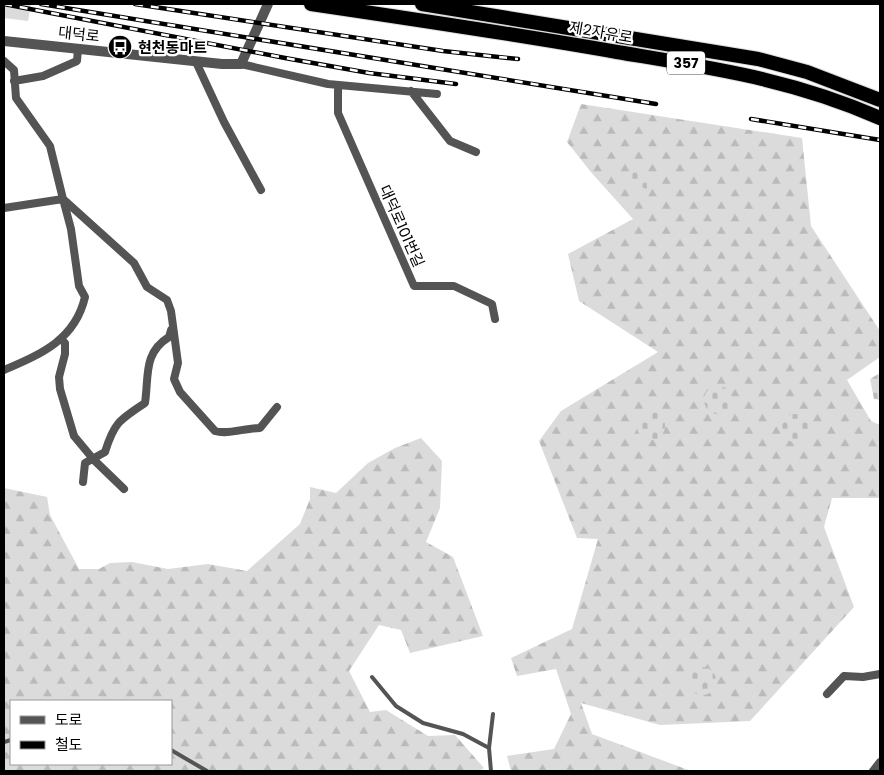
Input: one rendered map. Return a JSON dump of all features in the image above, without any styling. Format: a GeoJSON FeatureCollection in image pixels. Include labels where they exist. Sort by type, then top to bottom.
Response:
{"type":"FeatureCollection","features":[{"type":"Feature","properties":{"kind":"highway","name":"제2자유로"},"geometry":{"type":"LineString","coordinates":[[311,4],[487,29],[751,75],[798,87],[880,118]]}},
{"type":"Feature","properties":{"kind":"highway","name":"제2자유로"},"geometry":{"type":"LineString","coordinates":[[422,4],[758,59],[807,72],[880,100]]}},
{"type":"Feature","properties":{"kind":"street"},"geometry":{"type":"LineString","coordinates":[[241,64],[268,4]]}},
{"type":"Feature","properties":{"kind":"street","name":"대덕로"},"geometry":{"type":"LineString","coordinates":[[4,41],[196,62],[241,64],[338,85],[411,90],[437,94]]}},
{"type":"Feature","properties":{"kind":"street"},"geometry":{"type":"LineString","coordinates":[[14,81],[43,76],[76,61],[78,49]]}},
{"type":"Feature","properties":{"kind":"street"},"geometry":{"type":"LineString","coordinates":[[4,61],[14,70],[16,98],[50,146],[71,229],[79,286],[85,297],[82,309],[73,327],[62,340],[34,357],[4,370]]}},
{"type":"Feature","properties":{"kind":"street"},"geometry":{"type":"LineString","coordinates":[[196,62],[224,122],[261,190]]}},
{"type":"Feature","properties":{"kind":"street","name":"대덕로101번길"},"geometry":{"type":"LineString","coordinates":[[338,85],[338,113],[414,286],[454,286],[492,304],[494,319]]}},
{"type":"Feature","properties":{"kind":"street"},"geometry":{"type":"LineString","coordinates":[[411,90],[450,141],[476,152]]}},
{"type":"Feature","properties":{"kind":"street"},"geometry":{"type":"LineString","coordinates":[[4,208],[63,199]]}},
{"type":"Feature","properties":{"kind":"street"},"geometry":{"type":"LineString","coordinates":[[63,199],[134,262],[147,287],[167,300],[171,311],[178,363],[174,379],[180,392],[215,432],[223,434],[246,428],[260,428],[277,407]]}},
{"type":"Feature","properties":{"kind":"street"},"geometry":{"type":"LineString","coordinates":[[83,482],[85,464],[105,452],[111,431],[145,402],[152,353],[158,344],[170,337],[172,325]]}},
{"type":"Feature","properties":{"kind":"street"},"geometry":{"type":"LineString","coordinates":[[62,340],[65,343],[66,354],[59,378],[60,389],[74,436],[94,460],[124,489]]}},
{"type":"Feature","properties":{"kind":"street"},"geometry":{"type":"LineString","coordinates":[[827,694],[844,676],[863,677],[880,674]]}},
{"type":"Feature","properties":{"kind":"street"},"geometry":{"type":"LineString","coordinates":[[873,771],[880,762]]}},
{"type":"Feature","properties":{"kind":"lane"},"geometry":{"type":"LineString","coordinates":[[372,678],[396,706],[423,723],[463,734],[489,748]]}},
{"type":"Feature","properties":{"kind":"lane"},"geometry":{"type":"LineString","coordinates":[[491,771],[489,748],[492,714]]}},
{"type":"Feature","properties":{"kind":"lane"},"geometry":{"type":"LineString","coordinates":[[172,751],[207,771]]}},
{"type":"Feature","properties":{"kind":"green space"},"geometry":{"type":"Polygon","coordinates":[[[4,4],[31,4],[28,21],[4,18],[4,4]]]}},
{"type":"Feature","properties":{"kind":"green space"},"geometry":{"type":"Polygon","coordinates":[[[581,104],[802,138],[811,226],[880,331],[880,357],[847,380],[871,421],[880,425],[880,498],[832,498],[824,527],[854,607],[750,721],[660,725],[581,703],[592,734],[691,771],[511,771],[507,756],[554,749],[571,714],[556,669],[517,676],[511,658],[572,629],[598,539],[577,538],[539,441],[561,411],[658,352],[579,301],[568,254],[633,219],[567,142],[581,104]]]}},
{"type":"Feature","properties":{"kind":"green space"},"geometry":{"type":"Polygon","coordinates":[[[630,168],[646,172],[647,189],[639,186],[632,180],[630,168]]]}},
{"type":"Feature","properties":{"kind":"green space"},"geometry":{"type":"Polygon","coordinates":[[[880,373],[880,400],[874,399],[870,379],[880,373]]]}},
{"type":"Feature","properties":{"kind":"green space"},"geometry":{"type":"Polygon","coordinates":[[[718,386],[728,390],[732,400],[728,410],[718,414],[708,410],[704,400],[708,390],[718,386]]]}},
{"type":"Feature","properties":{"kind":"green space"},"geometry":{"type":"Polygon","coordinates":[[[651,412],[661,416],[665,426],[661,436],[651,440],[641,436],[637,426],[641,416],[651,412]]]}},
{"type":"Feature","properties":{"kind":"green space"},"geometry":{"type":"Polygon","coordinates":[[[795,414],[805,418],[809,428],[805,438],[795,442],[785,438],[781,428],[785,418],[795,414]]]}},
{"type":"Feature","properties":{"kind":"green space"},"geometry":{"type":"Polygon","coordinates":[[[421,438],[442,461],[440,508],[426,542],[453,557],[483,636],[410,653],[401,630],[379,625],[349,671],[370,712],[386,710],[428,736],[455,735],[484,768],[480,771],[4,771],[4,488],[47,497],[50,515],[79,569],[99,569],[110,563],[132,562],[168,569],[208,564],[247,571],[300,524],[310,499],[310,487],[336,493],[368,463],[395,448],[421,438]]]}},
{"type":"Feature","properties":{"kind":"green space"},"geometry":{"type":"Polygon","coordinates":[[[702,667],[712,671],[716,681],[712,691],[702,695],[692,691],[688,681],[692,671],[702,667]]]}},
{"type":"Feature","properties":{"kind":"railway"},"geometry":{"type":"LineString","coordinates":[[4,4],[369,73],[456,84]]}},
{"type":"Feature","properties":{"kind":"railway"},"geometry":{"type":"LineString","coordinates":[[41,4],[656,104]]}},
{"type":"Feature","properties":{"kind":"railway"},"geometry":{"type":"LineString","coordinates":[[135,4],[443,51],[518,59]]}},
{"type":"Feature","properties":{"kind":"railway"},"geometry":{"type":"LineString","coordinates":[[751,119],[880,140]]}},
{"type":"Feature","properties":{"kind":"place","name":"현천동마트"},"geometry":{"type":"Point","coordinates":[120,47]}}]}
